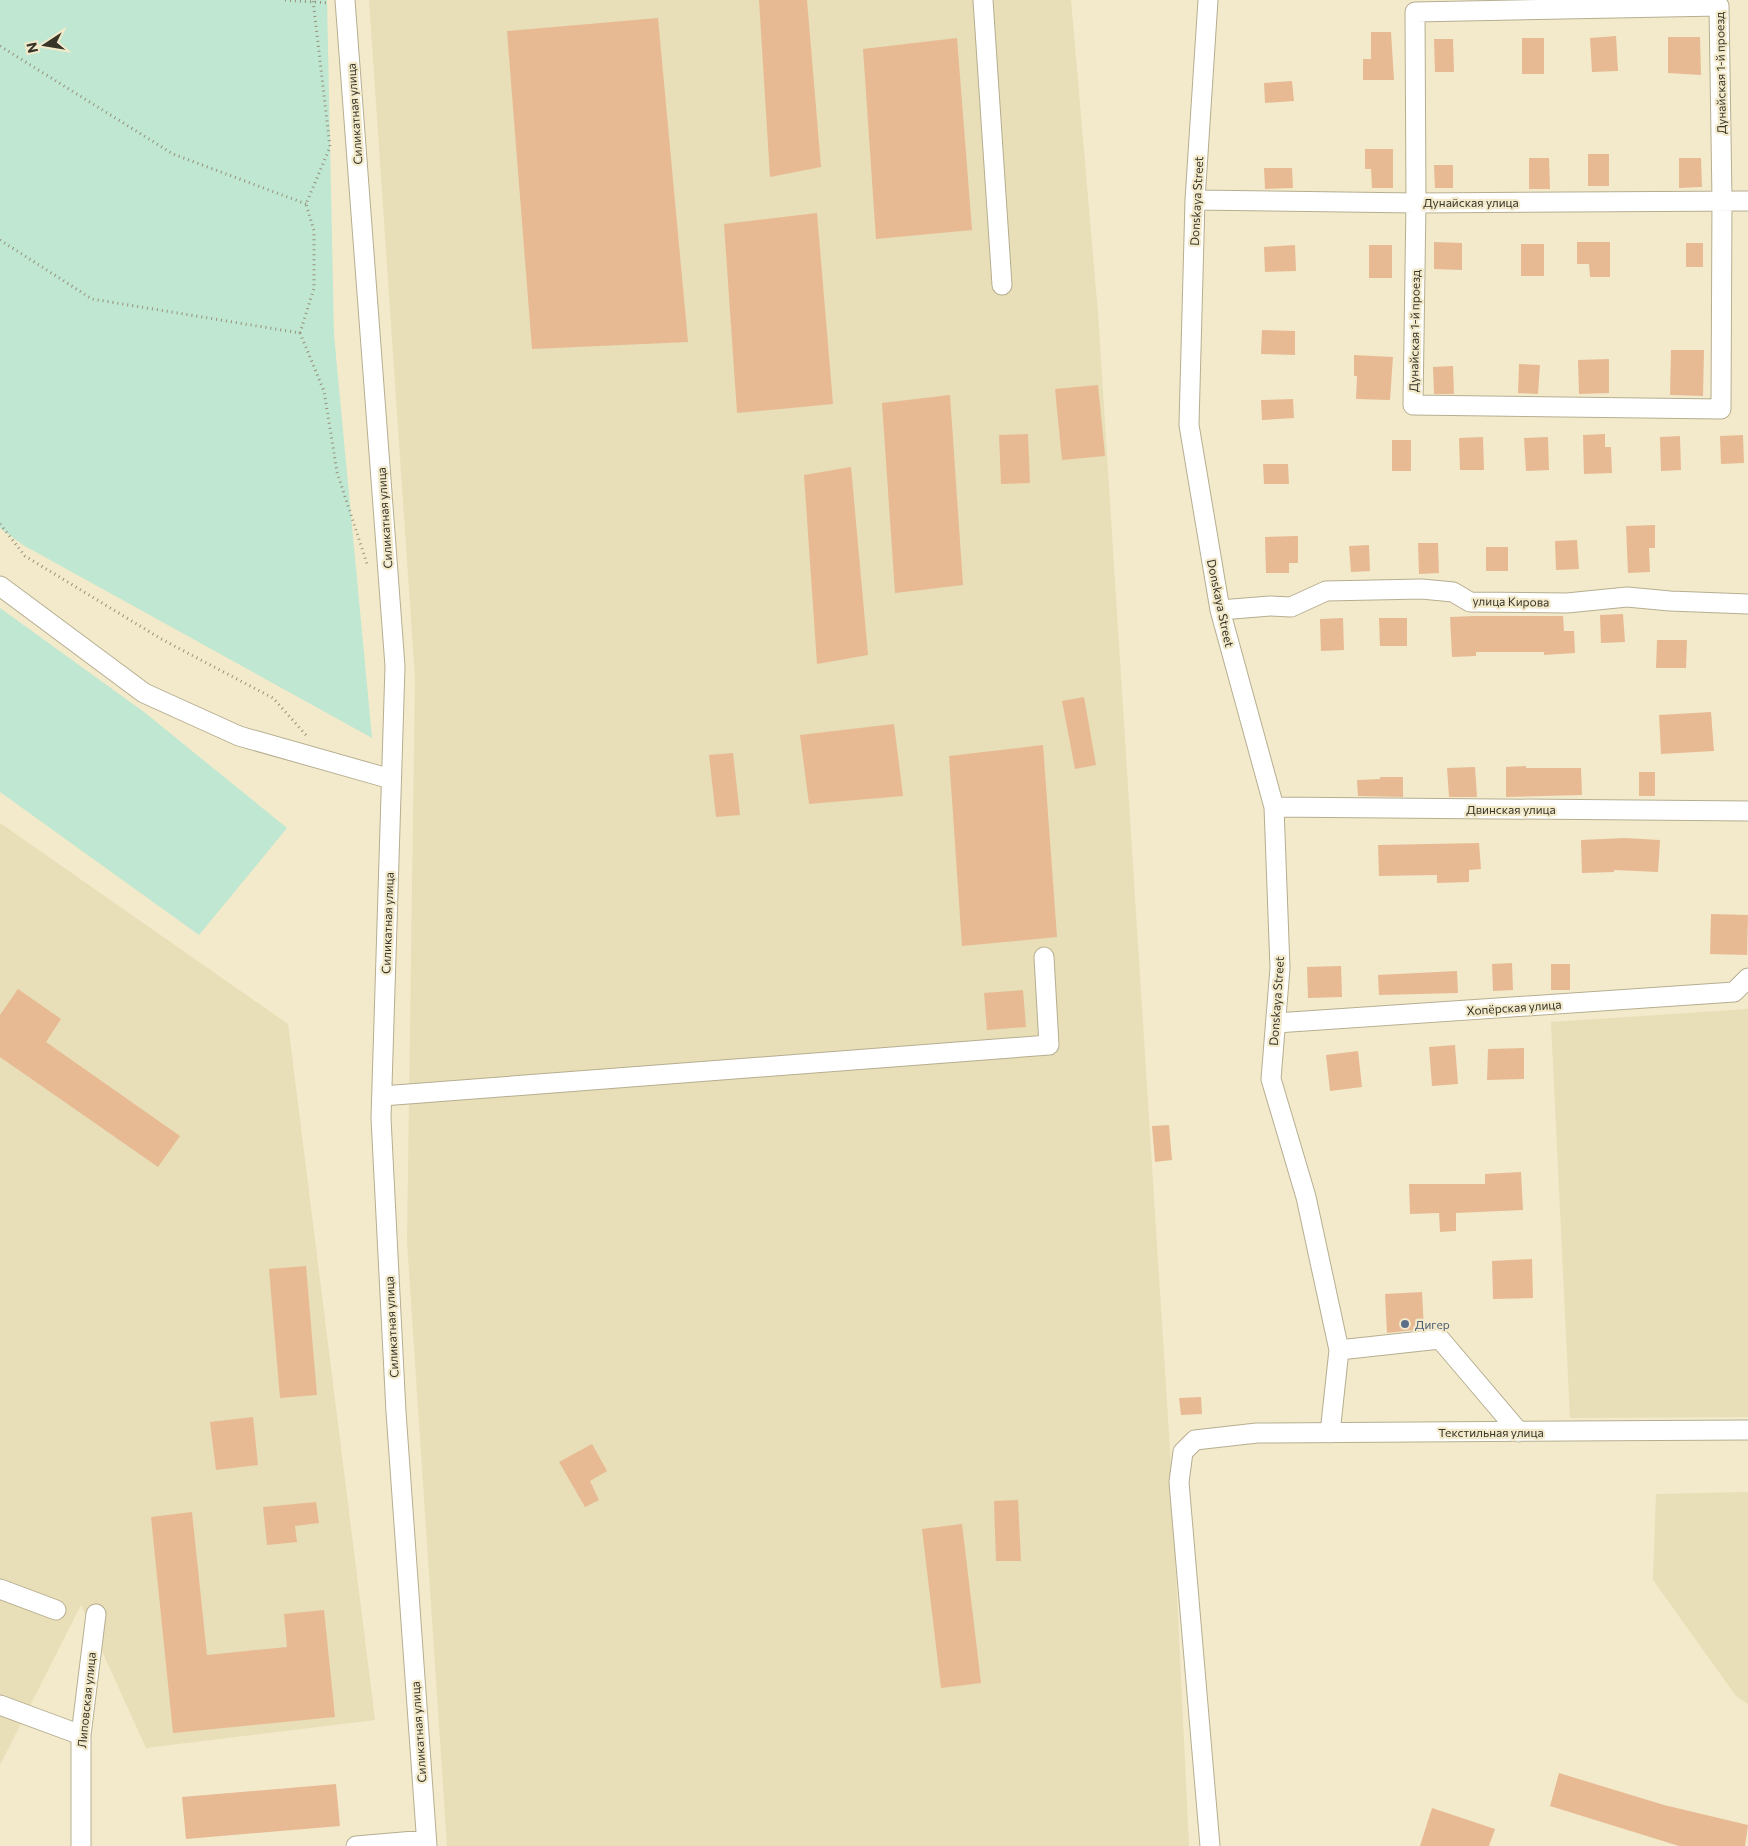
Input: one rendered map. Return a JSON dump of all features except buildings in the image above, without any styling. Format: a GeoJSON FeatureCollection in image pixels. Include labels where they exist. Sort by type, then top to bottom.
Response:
{"type":"FeatureCollection","features":[{"type":"Feature","properties":{"kind":"street"},"geometry":{"type":"LineString","coordinates":[[983,0],[1002,285]]}},
{"type":"Feature","properties":{"kind":"street","name":"Donskaya Street"},"geometry":{"type":"LineString","coordinates":[[1208,0],[1195,200],[1188,425],[1220,610],[1274,807],[1280,968],[1271,1079],[1306,1197],[1339,1350],[1330,1433]]}},
{"type":"Feature","properties":{"kind":"street","name":"Силикатная улица"},"geometry":{"type":"LineString","coordinates":[[345,3],[395,666],[382,1096],[396,1412],[426,1843]]}},
{"type":"Feature","properties":{"kind":"street","name":"Дунайская 1-й проезд"},"geometry":{"type":"LineString","coordinates":[[1719,6],[1722,200],[1721,409],[1413,405],[1416,203],[1415,12],[1719,6]]}},
{"type":"Feature","properties":{"kind":"street","name":"Дунайская улица"},"geometry":{"type":"LineString","coordinates":[[1195,200],[1416,203],[1748,201]]}},
{"type":"Feature","properties":{"kind":"street"},"geometry":{"type":"LineString","coordinates":[[0,586],[144,693],[239,736],[391,780]]}},
{"type":"Feature","properties":{"kind":"street","name":"улица Кирова"},"geometry":{"type":"LineString","coordinates":[[1220,610],[1291,606],[1326,591],[1422,589],[1452,592],[1470,602],[1567,602],[1627,597],[1670,602],[1748,604]]}},
{"type":"Feature","properties":{"kind":"street","name":"Двинская улица"},"geometry":{"type":"LineString","coordinates":[[1274,807],[1748,811]]}},
{"type":"Feature","properties":{"kind":"street"},"geometry":{"type":"LineString","coordinates":[[382,1096],[1049,1045],[1044,957]]}},
{"type":"Feature","properties":{"kind":"street","name":"Хопёрская улица"},"geometry":{"type":"LineString","coordinates":[[1276,1023],[1734,992],[1748,978]]}},
{"type":"Feature","properties":{"kind":"street"},"geometry":{"type":"LineString","coordinates":[[1339,1350],[1440,1339],[1519,1432]]}},
{"type":"Feature","properties":{"kind":"street","name":"Текстильная улица"},"geometry":{"type":"LineString","coordinates":[[1210,1846],[1179,1482],[1183,1452],[1194,1440],[1257,1433],[1748,1430]]}},
{"type":"Feature","properties":{"kind":"street"},"geometry":{"type":"LineString","coordinates":[[0,1589],[56,1610]]}},
{"type":"Feature","properties":{"kind":"street","name":"Липовская улица"},"geometry":{"type":"LineString","coordinates":[[81,1846],[81,1735],[96,1614]]}},
{"type":"Feature","properties":{"kind":"street"},"geometry":{"type":"LineString","coordinates":[[0,1706],[81,1735]]}},
{"type":"Feature","properties":{"kind":"street"},"geometry":{"type":"LineString","coordinates":[[356,1846],[426,1843]]}},
{"type":"Feature","properties":{"kind":"path"},"geometry":{"type":"LineString","coordinates":[[285,0],[345,3]]}},
{"type":"Feature","properties":{"kind":"path"},"geometry":{"type":"LineString","coordinates":[[313,0],[330,147],[306,204],[314,231],[314,288],[300,333],[324,391],[337,472],[365,561],[370,568]]}},
{"type":"Feature","properties":{"kind":"path"},"geometry":{"type":"LineString","coordinates":[[0,46],[173,154],[306,204]]}},
{"type":"Feature","properties":{"kind":"path"},"geometry":{"type":"LineString","coordinates":[[0,240],[92,299],[300,333]]}},
{"type":"Feature","properties":{"kind":"path"},"geometry":{"type":"LineString","coordinates":[[0,524],[26,556],[163,640],[273,698],[329,762]]}},
{"type":"Feature","properties":{"kind":"shaded area"},"geometry":{"type":"Polygon","coordinates":[[[369,0],[1071,0],[1098,313],[1170,1450],[1189,1846],[447,1846],[407,1241],[415,678],[369,0]]]}},
{"type":"Feature","properties":{"kind":"shaded area"},"geometry":{"type":"Polygon","coordinates":[[[0,823],[288,1024],[375,1720],[146,1748],[81,1605],[0,1765],[0,823]]]}},
{"type":"Feature","properties":{"kind":"shaded area"},"geometry":{"type":"Polygon","coordinates":[[[1748,1009],[1748,1417],[1570,1418],[1551,1022],[1748,1009]]]}},
{"type":"Feature","properties":{"kind":"shaded area"},"geometry":{"type":"Polygon","coordinates":[[[1748,1492],[1748,1704],[1736,1696],[1653,1580],[1656,1494],[1748,1492]]]}},
{"type":"Feature","properties":{"kind":"green space"},"geometry":{"type":"Polygon","coordinates":[[[0,0],[327,0],[334,335],[372,738],[23,545],[0,528],[0,0]]]}},
{"type":"Feature","properties":{"kind":"green space"},"geometry":{"type":"Polygon","coordinates":[[[0,608],[144,712],[287,828],[199,935],[0,792],[0,608]]]}},
{"type":"Feature","properties":{"kind":"place","name":"Дигер"},"geometry":{"type":"Point","coordinates":[1405,1324]}}]}
